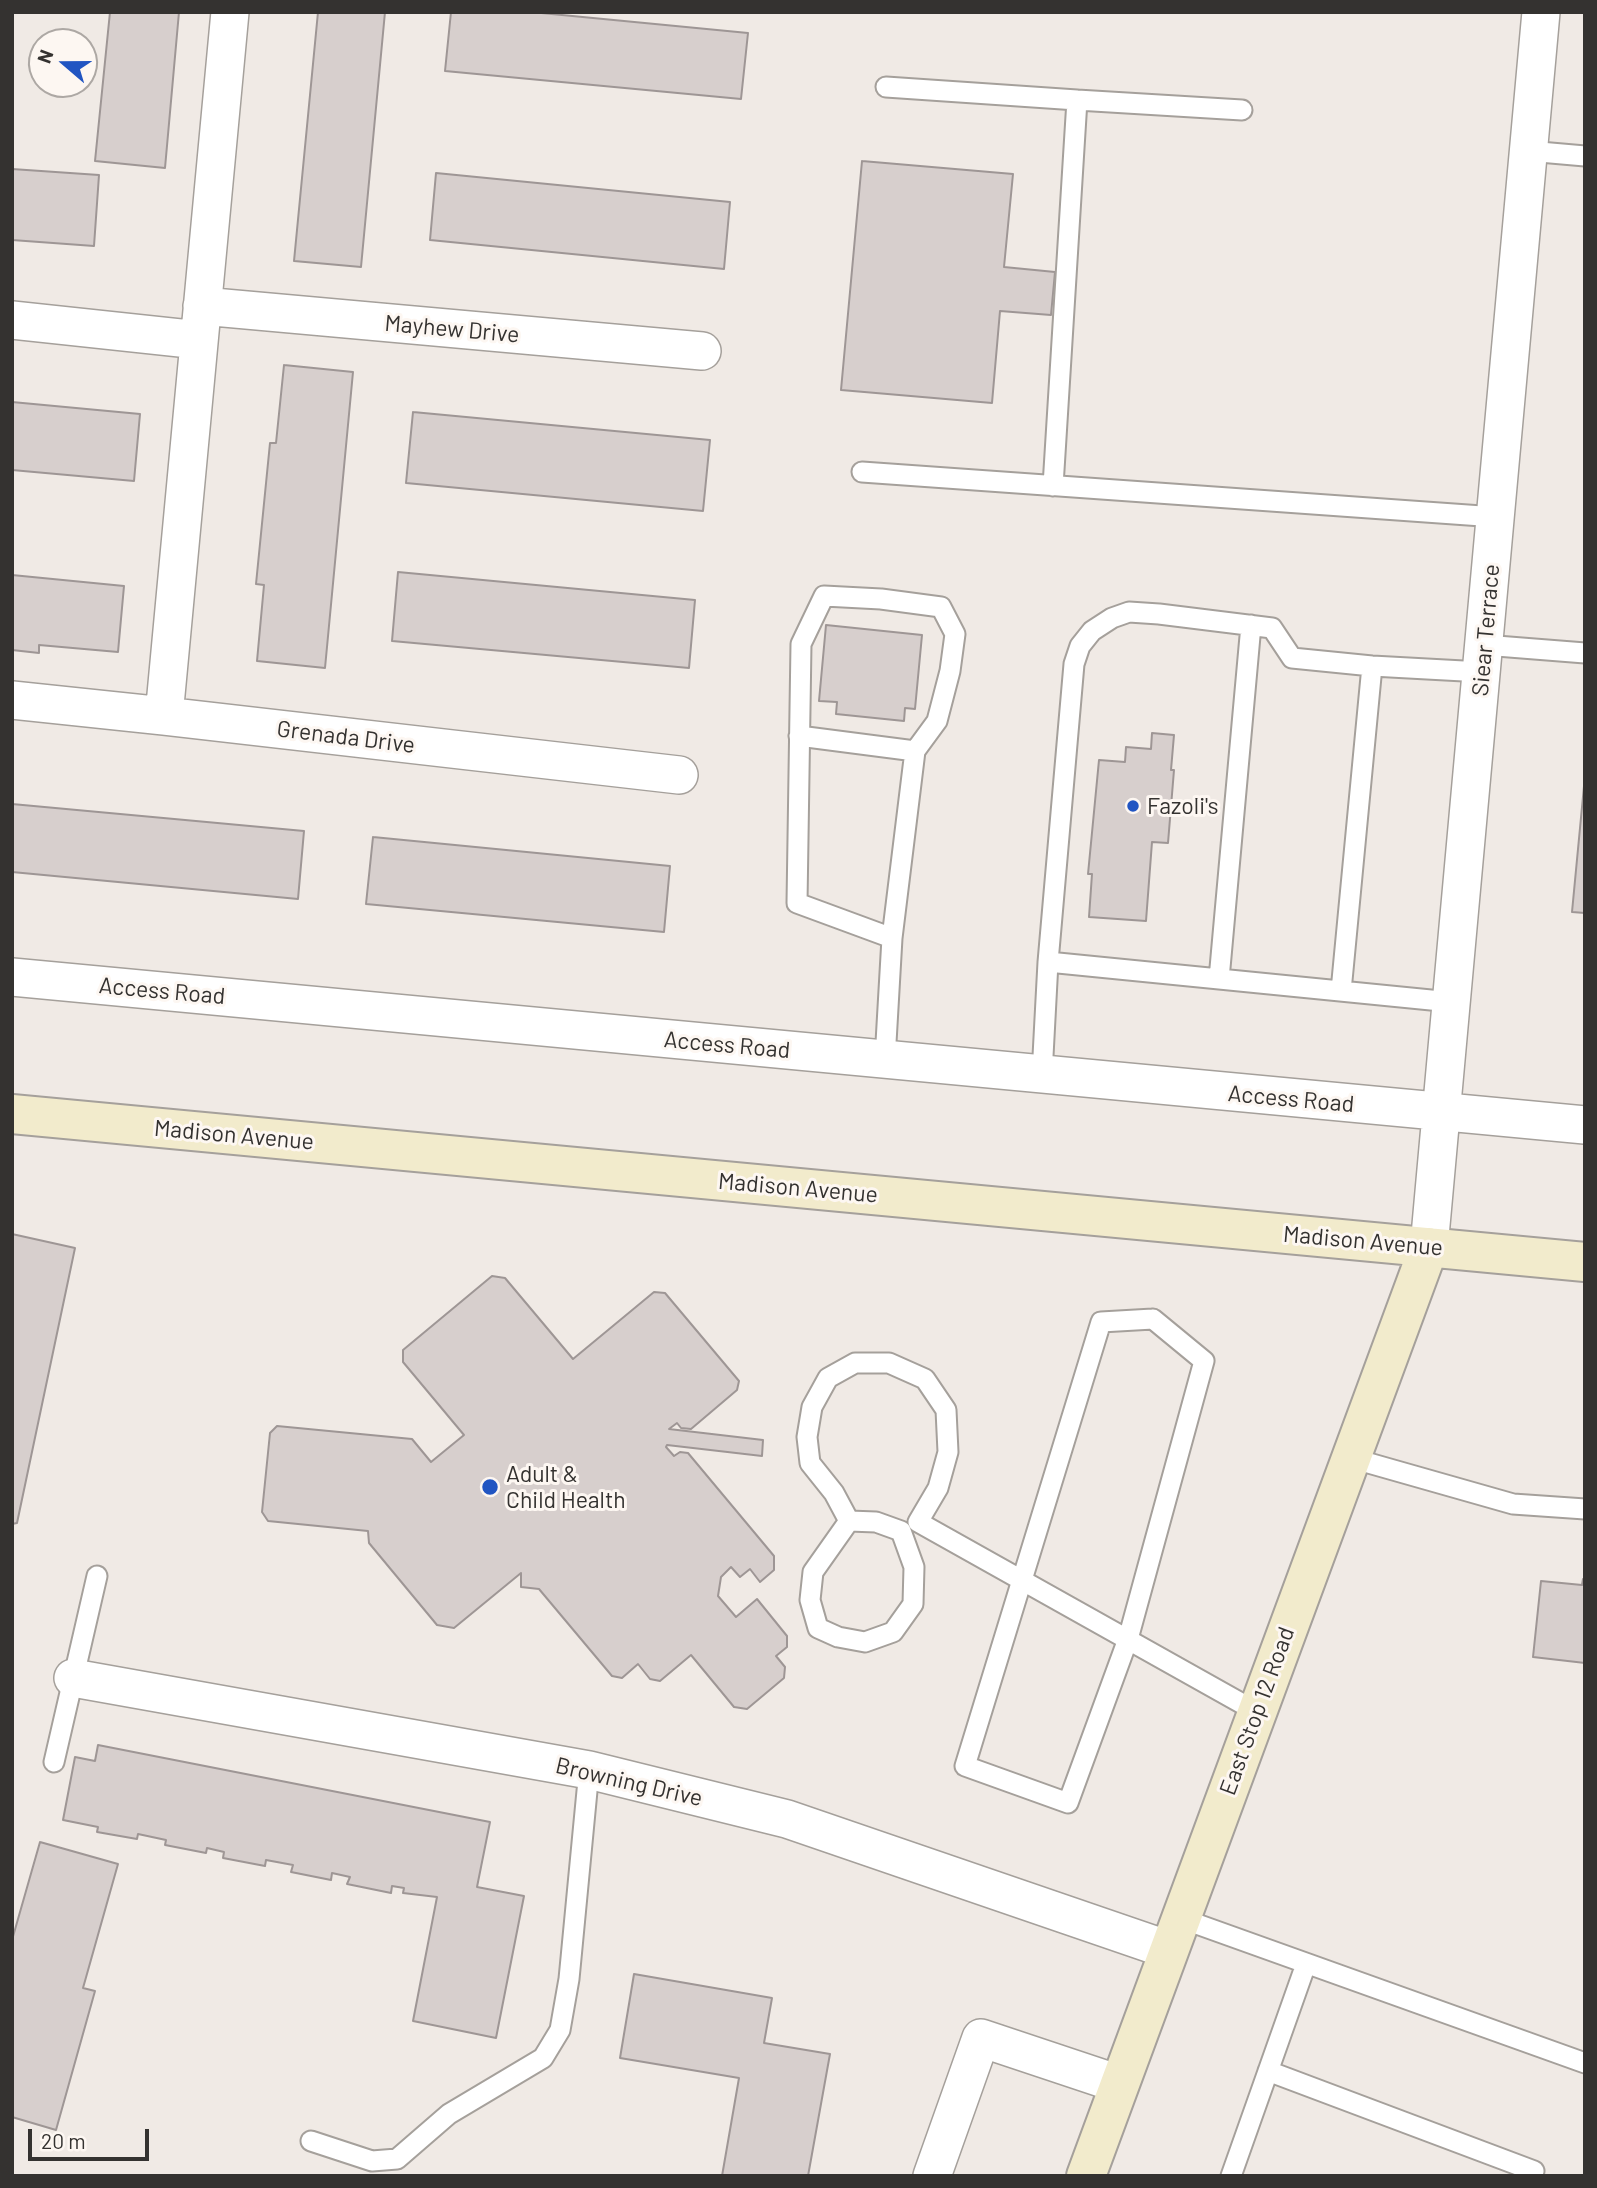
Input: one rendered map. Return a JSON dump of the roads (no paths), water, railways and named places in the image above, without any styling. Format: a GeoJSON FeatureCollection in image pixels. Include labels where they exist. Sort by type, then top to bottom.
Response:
{"type":"FeatureCollection","features":[{"type":"Feature","properties":{"kind":"main road","name":"Madison Avenue"},"geometry":{"type":"LineString","coordinates":[[12,1114],[1585,1262]]}},
{"type":"Feature","properties":{"kind":"main road","name":"East Stop 12 Road"},"geometry":{"type":"LineString","coordinates":[[1086,2176],[1429,1247]]}},
{"type":"Feature","properties":{"kind":"street"},"geometry":{"type":"LineString","coordinates":[[164,716],[230,12]]}},
{"type":"Feature","properties":{"kind":"street","name":"Siear Terrace"},"geometry":{"type":"LineString","coordinates":[[1429,1247],[1541,12]]}},
{"type":"Feature","properties":{"kind":"street","name":"Mayhew Drive"},"geometry":{"type":"LineString","coordinates":[[12,320],[201,323],[702,351]]}},
{"type":"Feature","properties":{"kind":"street","name":"Grenada Drive"},"geometry":{"type":"LineString","coordinates":[[12,700],[680,775]]}},
{"type":"Feature","properties":{"kind":"street","name":"Access Road"},"geometry":{"type":"LineString","coordinates":[[12,977],[1585,1125]]}},
{"type":"Feature","properties":{"kind":"street","name":"Browning Drive"},"geometry":{"type":"LineString","coordinates":[[73,1678],[589,1770],[787,1819],[1175,1934]]}},
{"type":"Feature","properties":{"kind":"street"},"geometry":{"type":"LineString","coordinates":[[932,2176],[981,2038],[1119,2084]]}},
{"type":"Feature","properties":{"kind":"lane"},"geometry":{"type":"LineString","coordinates":[[886,87],[1242,110]]}},
{"type":"Feature","properties":{"kind":"lane"},"geometry":{"type":"LineString","coordinates":[[1053,486],[1077,100]]}},
{"type":"Feature","properties":{"kind":"lane"},"geometry":{"type":"LineString","coordinates":[[1528,151],[1585,156]]}},
{"type":"Feature","properties":{"kind":"lane"},"geometry":{"type":"LineString","coordinates":[[862,472],[1496,517]]}},
{"type":"Feature","properties":{"kind":"lane"},"geometry":{"type":"LineString","coordinates":[[885,1060],[892,938],[915,751],[937,721],[950,671],[955,634],[941,607],[881,599],[824,596],[800,643],[797,903],[892,938]]}},
{"type":"Feature","properties":{"kind":"lane"},"geometry":{"type":"LineString","coordinates":[[1042,1075],[1048,962],[1074,664],[1080,646],[1092,631],[1112,618],[1129,612],[1251,625],[1272,628],[1292,658],[1372,666],[1585,653]]}},
{"type":"Feature","properties":{"kind":"lane"},"geometry":{"type":"LineString","coordinates":[[1219,979],[1251,625]]}},
{"type":"Feature","properties":{"kind":"lane"},"geometry":{"type":"LineString","coordinates":[[1341,991],[1372,666]]}},
{"type":"Feature","properties":{"kind":"lane"},"geometry":{"type":"LineString","coordinates":[[799,736],[915,751]]}},
{"type":"Feature","properties":{"kind":"lane"},"geometry":{"type":"LineString","coordinates":[[1048,962],[1451,1002]]}},
{"type":"Feature","properties":{"kind":"lane"},"geometry":{"type":"LineString","coordinates":[[1153,1319],[1204,1361],[1128,1639],[1068,1803],[965,1766],[1021,1579],[1101,1322],[1153,1319]]}},
{"type":"Feature","properties":{"kind":"lane"},"geometry":{"type":"LineString","coordinates":[[855,1363],[889,1363],[925,1378],[946,1410],[948,1452],[938,1488],[918,1522],[901,1531],[876,1522],[849,1521],[834,1493],[810,1463],[807,1437],[812,1406],[828,1378],[855,1363]]}},
{"type":"Feature","properties":{"kind":"lane"},"geometry":{"type":"LineString","coordinates":[[1351,1458],[1513,1504],[1585,1509]]}},
{"type":"Feature","properties":{"kind":"lane"},"geometry":{"type":"LineString","coordinates":[[849,1521],[813,1572],[810,1600],[818,1628],[838,1637],[865,1642],[893,1632],[913,1604],[914,1567],[901,1531]]}},
{"type":"Feature","properties":{"kind":"lane"},"geometry":{"type":"LineString","coordinates":[[918,1522],[1257,1712]]}},
{"type":"Feature","properties":{"kind":"lane"},"geometry":{"type":"LineString","coordinates":[[54,1762],[97,1576]]}},
{"type":"Feature","properties":{"kind":"lane"},"geometry":{"type":"LineString","coordinates":[[311,2141],[372,2161],[397,2159],[449,2114],[543,2058],[559,2030],[569,1979],[589,1770]]}},
{"type":"Feature","properties":{"kind":"lane"},"geometry":{"type":"LineString","coordinates":[[1175,1934],[1306,1964],[1585,2063]]}},
{"type":"Feature","properties":{"kind":"lane"},"geometry":{"type":"LineString","coordinates":[[1231,2176],[1306,1964]]}},
{"type":"Feature","properties":{"kind":"lane"},"geometry":{"type":"LineString","coordinates":[[1268,2071],[1538,2174]]}},
{"type":"Feature","properties":{"kind":"place","name":"Fazoli's"},"geometry":{"type":"Point","coordinates":[1133,806]}},
{"type":"Feature","properties":{"kind":"place","name":"Adult & Child Health"},"geometry":{"type":"Point","coordinates":[490,1487]}}]}
